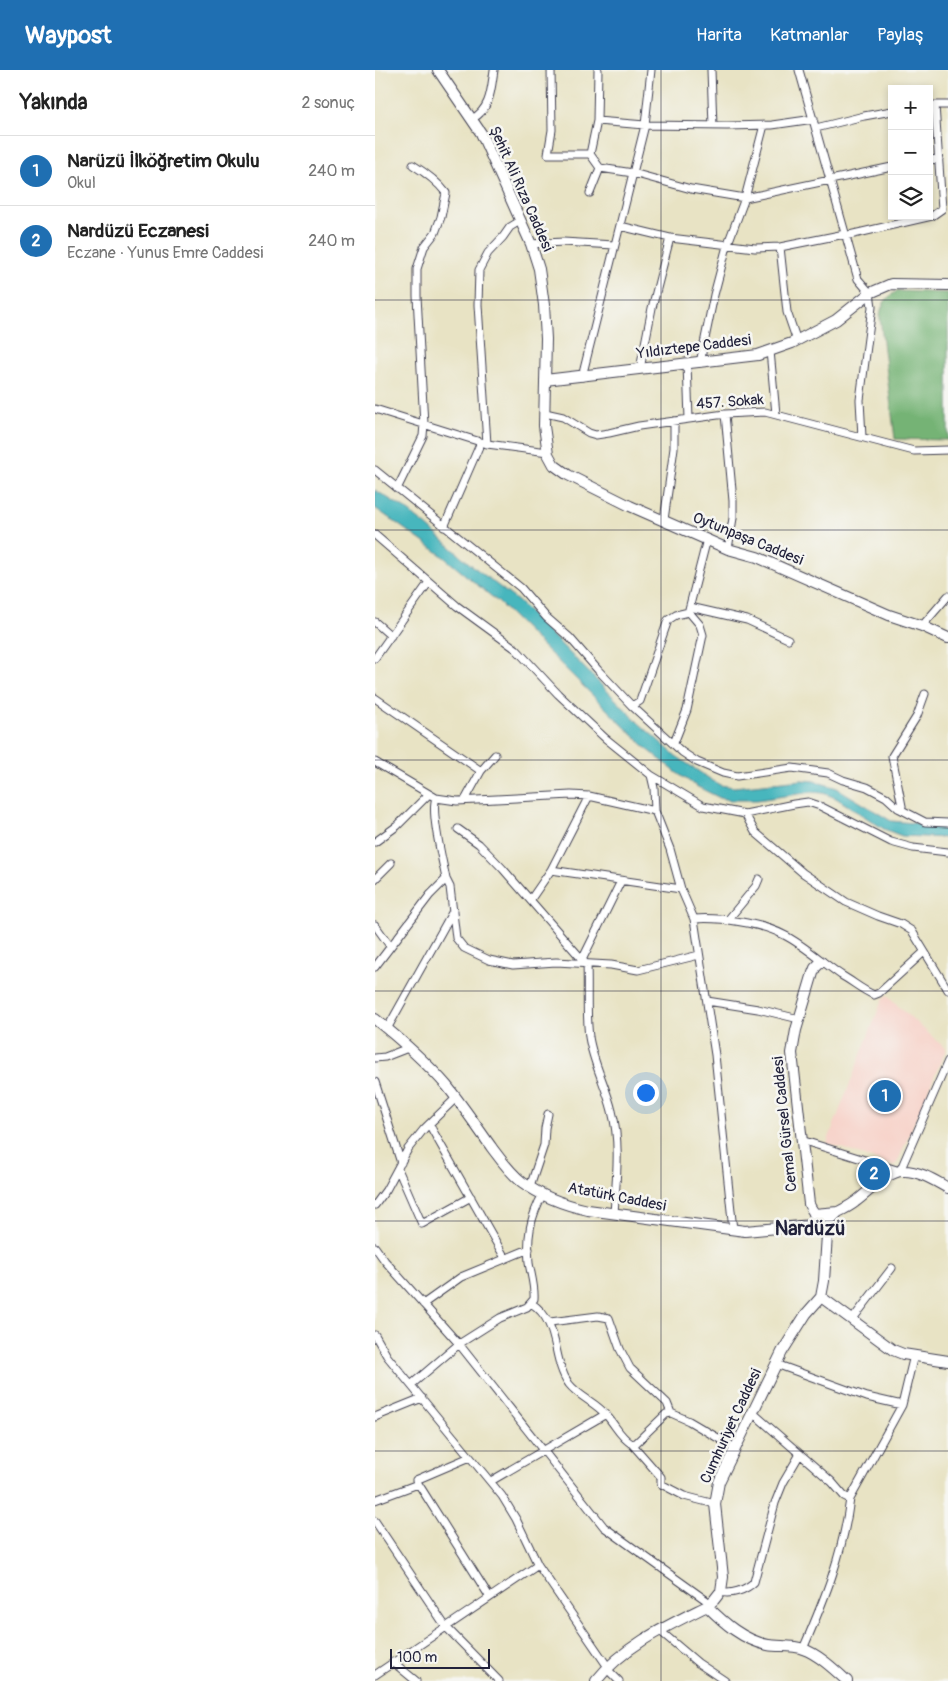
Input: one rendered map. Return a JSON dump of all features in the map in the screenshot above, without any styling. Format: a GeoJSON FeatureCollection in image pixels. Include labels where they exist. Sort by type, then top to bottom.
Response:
{"type":"FeatureCollection","features":[{"type":"Feature","properties":{"kind":"street","name":"Şehit Ali Rıza Caddesi"},"geometry":{"type":"LineString","coordinates":[[438,70],[481,133],[531,244],[539,268],[544,305],[544,426],[548,452]]}},
{"type":"Feature","properties":{"kind":"street"},"geometry":{"type":"LineString","coordinates":[[472,119],[480,115],[489,102],[494,70]]}},
{"type":"Feature","properties":{"kind":"street"},"geometry":{"type":"LineString","coordinates":[[551,70],[552,130],[548,154],[590,154]]}},
{"type":"Feature","properties":{"kind":"street"},"geometry":{"type":"LineString","coordinates":[[598,70],[597,121],[590,154],[600,168],[633,173],[691,189],[745,198],[888,168]]}},
{"type":"Feature","properties":{"kind":"street"},"geometry":{"type":"LineString","coordinates":[[582,376],[645,125],[651,70]]}},
{"type":"Feature","properties":{"kind":"street"},"geometry":{"type":"LineString","coordinates":[[711,70],[713,126]]}},
{"type":"Feature","properties":{"kind":"street"},"geometry":{"type":"LineString","coordinates":[[799,70],[858,279],[870,293],[872,307],[860,400],[862,437]]}},
{"type":"Feature","properties":{"kind":"street"},"geometry":{"type":"LineString","coordinates":[[933,105],[948,105]]}},
{"type":"Feature","properties":{"kind":"street"},"geometry":{"type":"LineString","coordinates":[[816,128],[888,112]]}},
{"type":"Feature","properties":{"kind":"street"},"geometry":{"type":"LineString","coordinates":[[620,226],[670,238],[727,246],[780,248],[932,216],[942,209],[939,158],[933,113]]}},
{"type":"Feature","properties":{"kind":"street"},"geometry":{"type":"LineString","coordinates":[[597,121],[645,125],[764,126],[814,119]]}},
{"type":"Feature","properties":{"kind":"street"},"geometry":{"type":"LineString","coordinates":[[700,363],[714,295],[727,246],[745,198],[764,126]]}},
{"type":"Feature","properties":{"kind":"street"},"geometry":{"type":"LineString","coordinates":[[933,159],[939,158]]}},
{"type":"Feature","properties":{"kind":"street"},"geometry":{"type":"LineString","coordinates":[[397,489],[423,436],[417,269],[424,247],[435,233],[441,218],[446,193],[432,178],[413,165]]}},
{"type":"Feature","properties":{"kind":"street"},"geometry":{"type":"LineString","coordinates":[[590,193],[600,168]]}},
{"type":"Feature","properties":{"kind":"street"},"geometry":{"type":"LineString","coordinates":[[444,526],[484,443],[478,305],[479,270],[488,253],[503,237],[509,227],[520,221]]}},
{"type":"Feature","properties":{"kind":"street"},"geometry":{"type":"LineString","coordinates":[[640,369],[652,308],[670,238]]}},
{"type":"Feature","properties":{"kind":"street"},"geometry":{"type":"LineString","coordinates":[[531,244],[563,242],[614,245]]}},
{"type":"Feature","properties":{"kind":"street"},"geometry":{"type":"LineString","coordinates":[[780,248],[787,312],[797,341]]}},
{"type":"Feature","properties":{"kind":"street","name":"Yıldıztepe Caddesi"},"geometry":{"type":"LineString","coordinates":[[545,380],[758,355],[797,341],[836,320],[870,293],[891,284],[948,285]]}},
{"type":"Feature","properties":{"kind":"street"},"geometry":{"type":"LineString","coordinates":[[770,351],[775,414]]}},
{"type":"Feature","properties":{"kind":"street"},"geometry":{"type":"LineString","coordinates":[[687,364],[689,418]]}},
{"type":"Feature","properties":{"kind":"street"},"geometry":{"type":"LineString","coordinates":[[375,409],[484,443],[548,452]]}},
{"type":"Feature","properties":{"kind":"street","name":"457. Sokak"},"geometry":{"type":"LineString","coordinates":[[545,413],[563,417],[589,433],[596,435],[689,418],[765,412],[914,451],[948,450]]}},
{"type":"Feature","properties":{"kind":"street"},"geometry":{"type":"LineString","coordinates":[[725,414],[733,501],[733,518],[728,548]]}},
{"type":"Feature","properties":{"kind":"street"},"geometry":{"type":"LineString","coordinates":[[664,520],[674,448],[674,421]]}},
{"type":"Feature","properties":{"kind":"street","name":"Oytunpaşa Caddesi"},"geometry":{"type":"LineString","coordinates":[[548,452],[554,465],[568,475],[630,506],[707,540],[757,557],[889,615],[922,626],[948,638]]}},
{"type":"Feature","properties":{"kind":"street"},"geometry":{"type":"LineString","coordinates":[[375,470],[521,588],[546,617],[570,638],[632,706],[682,752],[697,762],[723,773],[737,776],[792,768],[820,772],[867,787],[886,797],[898,808],[925,822],[948,823]]}},
{"type":"Feature","properties":{"kind":"street"},"geometry":{"type":"LineString","coordinates":[[375,535],[457,606],[516,649],[558,694],[605,738],[651,775],[703,806],[745,814],[808,802],[820,806],[891,842],[913,848],[948,852]]}},
{"type":"Feature","properties":{"kind":"street"},"geometry":{"type":"LineString","coordinates":[[674,744],[687,710],[703,634],[700,625],[689,609],[707,540]]}},
{"type":"Feature","properties":{"kind":"street"},"geometry":{"type":"LineString","coordinates":[[375,658],[429,582]]}},
{"type":"Feature","properties":{"kind":"street"},"geometry":{"type":"LineString","coordinates":[[922,626],[948,596]]}},
{"type":"Feature","properties":{"kind":"street"},"geometry":{"type":"LineString","coordinates":[[632,706],[640,701],[668,620],[689,609],[747,620],[788,639]]}},
{"type":"Feature","properties":{"kind":"street"},"geometry":{"type":"LineString","coordinates":[[375,622],[391,636]]}},
{"type":"Feature","properties":{"kind":"street"},"geometry":{"type":"LineString","coordinates":[[898,808],[902,806],[892,756],[917,716],[925,694]]}},
{"type":"Feature","properties":{"kind":"street"},"geometry":{"type":"LineString","coordinates":[[375,698],[481,771]]}},
{"type":"Feature","properties":{"kind":"street"},"geometry":{"type":"LineString","coordinates":[[465,800],[481,771],[495,755]]}},
{"type":"Feature","properties":{"kind":"street"},"geometry":{"type":"LineString","coordinates":[[375,762],[433,796],[465,800],[571,795],[589,796],[655,811]]}},
{"type":"Feature","properties":{"kind":"street"},"geometry":{"type":"LineString","coordinates":[[651,775],[654,788],[655,811],[670,849],[681,889],[694,919],[715,1055],[733,1230]]}},
{"type":"Feature","properties":{"kind":"street"},"geometry":{"type":"LineString","coordinates":[[375,842],[433,796]]}},
{"type":"Feature","properties":{"kind":"street"},"geometry":{"type":"LineString","coordinates":[[433,796],[456,938],[464,948],[489,960],[513,965],[585,962],[638,970],[699,955]]}},
{"type":"Feature","properties":{"kind":"street"},"geometry":{"type":"LineString","coordinates":[[531,898],[551,870],[589,796]]}},
{"type":"Feature","properties":{"kind":"street"},"geometry":{"type":"LineString","coordinates":[[745,814],[755,832],[803,873],[846,902],[901,924],[912,931],[948,990]]}},
{"type":"Feature","properties":{"kind":"street"},"geometry":{"type":"LineString","coordinates":[[458,828],[479,844],[531,898],[585,962]]}},
{"type":"Feature","properties":{"kind":"street"},"geometry":{"type":"LineString","coordinates":[[375,879],[391,863]]}},
{"type":"Feature","properties":{"kind":"street"},"geometry":{"type":"LineString","coordinates":[[551,870],[681,889]]}},
{"type":"Feature","properties":{"kind":"street"},"geometry":{"type":"LineString","coordinates":[[375,967],[430,895],[446,879]]}},
{"type":"Feature","properties":{"kind":"street"},"geometry":{"type":"LineString","coordinates":[[727,921],[757,886],[759,879]]}},
{"type":"Feature","properties":{"kind":"street"},"geometry":{"type":"LineString","coordinates":[[614,1214],[617,1173],[615,1125],[589,1037],[585,962],[621,881]]}},
{"type":"Feature","properties":{"kind":"street"},"geometry":{"type":"LineString","coordinates":[[387,1029],[453,911]]}},
{"type":"Feature","properties":{"kind":"street"},"geometry":{"type":"LineString","coordinates":[[694,919],[709,918],[759,926],[783,934],[821,962],[874,995],[879,993],[924,952]]}},
{"type":"Feature","properties":{"kind":"street"},"geometry":{"type":"LineString","coordinates":[[375,925],[390,946]]}},
{"type":"Feature","properties":{"kind":"street","name":"Cemal Gürsel Caddesi"},"geometry":{"type":"LineString","coordinates":[[821,962],[815,968],[799,1019],[793,1043],[793,1053],[809,1204],[822,1224]]}},
{"type":"Feature","properties":{"kind":"street"},"geometry":{"type":"LineString","coordinates":[[707,1001],[757,1009],[799,1019]]}},
{"type":"Feature","properties":{"kind":"street","name":"Atatürk Caddesi"},"geometry":{"type":"LineString","coordinates":[[375,1019],[431,1069],[456,1098],[514,1175],[543,1194],[572,1206],[614,1214],[733,1230],[745,1231],[822,1224]]}},
{"type":"Feature","properties":{"kind":"street"},"geometry":{"type":"LineString","coordinates":[[375,1058],[385,1057],[408,1048]]}},
{"type":"Feature","properties":{"kind":"street"},"geometry":{"type":"LineString","coordinates":[[900,1171],[948,1061]]}},
{"type":"Feature","properties":{"kind":"street"},"geometry":{"type":"LineString","coordinates":[[375,1082],[400,1166],[422,1224],[471,1197]]}},
{"type":"Feature","properties":{"kind":"street"},"geometry":{"type":"LineString","coordinates":[[375,1204],[386,1190],[408,1149],[429,1124],[456,1098]]}},
{"type":"Feature","properties":{"kind":"street"},"geometry":{"type":"LineString","coordinates":[[531,1187],[544,1145],[548,1114]]}},
{"type":"Feature","properties":{"kind":"street"},"geometry":{"type":"LineString","coordinates":[[429,1124],[505,1258]]}},
{"type":"Feature","properties":{"kind":"street"},"geometry":{"type":"LineString","coordinates":[[801,1140],[900,1171]]}},
{"type":"Feature","properties":{"kind":"street"},"geometry":{"type":"LineString","coordinates":[[948,1188],[922,1175],[905,1170],[900,1171],[885,1179],[838,1212],[833,1218],[822,1224],[827,1235],[821,1297],[893,1350],[948,1361]]}},
{"type":"Feature","properties":{"kind":"street"},"geometry":{"type":"LineString","coordinates":[[411,1385],[459,1344],[500,1318],[527,1307],[534,1299],[529,1249],[529,1227],[534,1210],[543,1194]]}},
{"type":"Feature","properties":{"kind":"street"},"geometry":{"type":"LineString","coordinates":[[814,1214],[838,1212]]}},
{"type":"Feature","properties":{"kind":"street"},"geometry":{"type":"LineString","coordinates":[[375,1247],[459,1344],[579,1493],[604,1527],[708,1604],[729,1627],[754,1641],[766,1645],[803,1649],[831,1667],[847,1681]]}},
{"type":"Feature","properties":{"kind":"street"},"geometry":{"type":"LineString","coordinates":[[423,1304],[461,1278],[529,1249]]}},
{"type":"Feature","properties":{"kind":"street"},"geometry":{"type":"LineString","coordinates":[[851,1320],[892,1268]]}},
{"type":"Feature","properties":{"kind":"street","name":"Cumhuriyet Caddesi"},"geometry":{"type":"LineString","coordinates":[[719,1592],[723,1585],[723,1577],[715,1504],[719,1482],[776,1364],[806,1314],[821,1297]]}},
{"type":"Feature","properties":{"kind":"street"},"geometry":{"type":"LineString","coordinates":[[531,1303],[538,1307],[550,1322],[569,1383],[606,1414],[624,1440],[632,1444],[661,1477],[661,1484],[684,1496],[715,1504]]}},
{"type":"Feature","properties":{"kind":"street"},"geometry":{"type":"LineString","coordinates":[[550,1322],[598,1316],[609,1318],[618,1344],[630,1368],[667,1404],[671,1413]]}},
{"type":"Feature","properties":{"kind":"street"},"geometry":{"type":"LineString","coordinates":[[375,1336],[387,1356],[491,1481],[517,1519],[538,1565],[607,1668],[619,1681]]}},
{"type":"Feature","properties":{"kind":"street"},"geometry":{"type":"LineString","coordinates":[[803,1649],[829,1589],[846,1531],[850,1499],[902,1405],[914,1355]]}},
{"type":"Feature","properties":{"kind":"street"},"geometry":{"type":"LineString","coordinates":[[776,1364],[867,1397],[902,1405]]}},
{"type":"Feature","properties":{"kind":"street"},"geometry":{"type":"LineString","coordinates":[[375,1416],[422,1398]]}},
{"type":"Feature","properties":{"kind":"street"},"geometry":{"type":"LineString","coordinates":[[752,1412],[832,1482],[844,1496],[850,1499]]}},
{"type":"Feature","properties":{"kind":"street"},"geometry":{"type":"LineString","coordinates":[[632,1444],[640,1440],[666,1414],[671,1413],[689,1421],[735,1448]]}},
{"type":"Feature","properties":{"kind":"street"},"geometry":{"type":"LineString","coordinates":[[491,1481],[606,1414]]}},
{"type":"Feature","properties":{"kind":"street"},"geometry":{"type":"LineString","coordinates":[[596,1681],[616,1659],[659,1630],[708,1604],[719,1592],[726,1593],[743,1589],[754,1582],[775,1503],[783,1483],[800,1454]]}},
{"type":"Feature","properties":{"kind":"street"},"geometry":{"type":"LineString","coordinates":[[470,1457],[416,1480],[489,1596]]}},
{"type":"Feature","properties":{"kind":"street"},"geometry":{"type":"LineString","coordinates":[[375,1500],[418,1484]]}},
{"type":"Feature","properties":{"kind":"street"},"geometry":{"type":"LineString","coordinates":[[375,1521],[446,1627],[499,1681]]}},
{"type":"Feature","properties":{"kind":"street"},"geometry":{"type":"LineString","coordinates":[[375,1676],[489,1596],[538,1565]]}},
{"type":"Feature","properties":{"kind":"street"},"geometry":{"type":"LineString","coordinates":[[659,1630],[698,1663],[725,1681]]}},
{"type":"Feature","properties":{"kind":"street"},"geometry":{"type":"LineString","coordinates":[[393,1662],[416,1681]]}},
{"type":"Feature","properties":{"kind":"shaded area"},"geometry":{"type":"Polygon","coordinates":[[[887,996],[946,1049],[897,1163],[893,1166],[827,1143],[882,1000],[887,996]]]}},
{"type":"Feature","properties":{"kind":"green space"},"geometry":{"type":"Polygon","coordinates":[[[897,291],[948,293],[948,440],[895,439],[880,317],[885,302],[897,291]]]}},
{"type":"Feature","properties":{"kind":"water"},"geometry":{"type":"Polygon","coordinates":[[[375,490],[404,508],[426,525],[470,564],[519,602],[641,725],[676,756],[713,781],[720,785],[734,787],[802,780],[814,781],[837,788],[891,821],[948,826],[948,838],[902,836],[884,829],[836,798],[823,793],[812,792],[757,800],[731,800],[720,798],[696,786],[646,748],[497,601],[440,554],[375,508],[375,490]]]}},
{"type":"Feature","properties":{"kind":"place","name":"Narüzü İlköğretim Okulu"},"geometry":{"type":"Point","coordinates":[885,1096]}},
{"type":"Feature","properties":{"kind":"place","name":"Nardüzü Eczanesi"},"geometry":{"type":"Point","coordinates":[874,1174]}},
{"type":"Feature","properties":{"kind":"district","name":"Nardüzü"},"geometry":{"type":"Point","coordinates":[810,1228]}}]}
